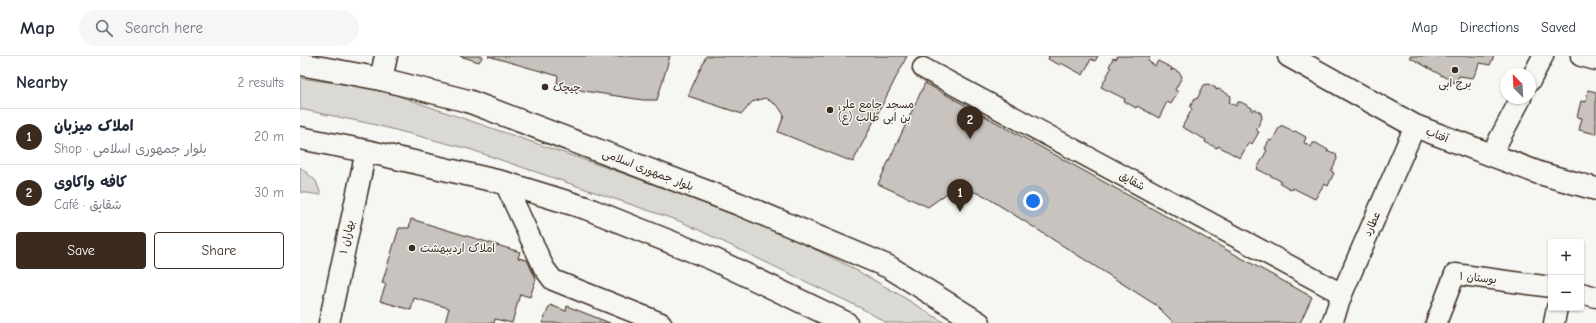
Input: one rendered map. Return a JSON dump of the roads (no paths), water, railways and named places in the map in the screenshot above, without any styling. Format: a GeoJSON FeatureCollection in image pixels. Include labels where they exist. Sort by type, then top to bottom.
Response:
{"type":"FeatureCollection","features":[{"type":"Feature","properties":{"kind":"main road"},"geometry":{"type":"LineString","coordinates":[[381,79],[386,56]]}},
{"type":"Feature","properties":{"kind":"main road","name":"آفتاب"},"geometry":{"type":"LineString","coordinates":[[1289,56],[1415,126],[1539,173],[1596,189]]}},
{"type":"Feature","properties":{"kind":"main road","name":"بلوار جمهوری اسلامی"},"geometry":{"type":"LineString","coordinates":[[300,64],[381,79],[468,101],[739,204],[888,267],[979,323]]}},
{"type":"Feature","properties":{"kind":"main road"},"geometry":{"type":"LineString","coordinates":[[300,138],[366,151],[505,184],[586,208],[713,259],[846,323]]}},
{"type":"Feature","properties":{"kind":"street"},"geometry":{"type":"LineString","coordinates":[[1536,69],[1543,56]]}},
{"type":"Feature","properties":{"kind":"street"},"geometry":{"type":"LineString","coordinates":[[1581,56],[1596,60]]}},
{"type":"Feature","properties":{"kind":"street","name":"شقایق"},"geometry":{"type":"LineString","coordinates":[[923,68],[1342,294]]}},
{"type":"Feature","properties":{"kind":"street"},"geometry":{"type":"LineString","coordinates":[[1491,155],[1518,104]]}},
{"type":"Feature","properties":{"kind":"street","name":"عطارد"},"geometry":{"type":"LineString","coordinates":[[1332,323],[1342,294],[1415,126]]}},
{"type":"Feature","properties":{"kind":"street","name":"بهاران ۱"},"geometry":{"type":"LineString","coordinates":[[329,323],[366,151]]}},
{"type":"Feature","properties":{"kind":"street"},"geometry":{"type":"LineString","coordinates":[[505,184],[544,268],[553,280],[661,323]]}},
{"type":"Feature","properties":{"kind":"street","name":"بوستان ۱"},"geometry":{"type":"LineString","coordinates":[[1436,323],[1455,274],[1548,287]]}},
{"type":"Feature","properties":{"kind":"street"},"geometry":{"type":"LineString","coordinates":[[1584,294],[1596,297]]}},
{"type":"Feature","properties":{"kind":"street"},"geometry":{"type":"LineString","coordinates":[[1554,323],[1556,311]]}},
{"type":"Feature","properties":{"kind":"place","name":"برج ابی"},"geometry":{"type":"Point","coordinates":[1455,70]}},
{"type":"Feature","properties":{"kind":"place","name":"چیچک"},"geometry":{"type":"Point","coordinates":[545,87]}},
{"type":"Feature","properties":{"kind":"place","name":"مسجد جامع علی بن ابی طالب (ع)"},"geometry":{"type":"Point","coordinates":[830,110]}},
{"type":"Feature","properties":{"kind":"place","name":"کافه واکاوی"},"geometry":{"type":"Point","coordinates":[970,139]}},
{"type":"Feature","properties":{"kind":"place","name":"املاک میزبان"},"geometry":{"type":"Point","coordinates":[960,212]}},
{"type":"Feature","properties":{"kind":"place","name":"املاک اردیبهشت"},"geometry":{"type":"Point","coordinates":[412,248]}}]}
